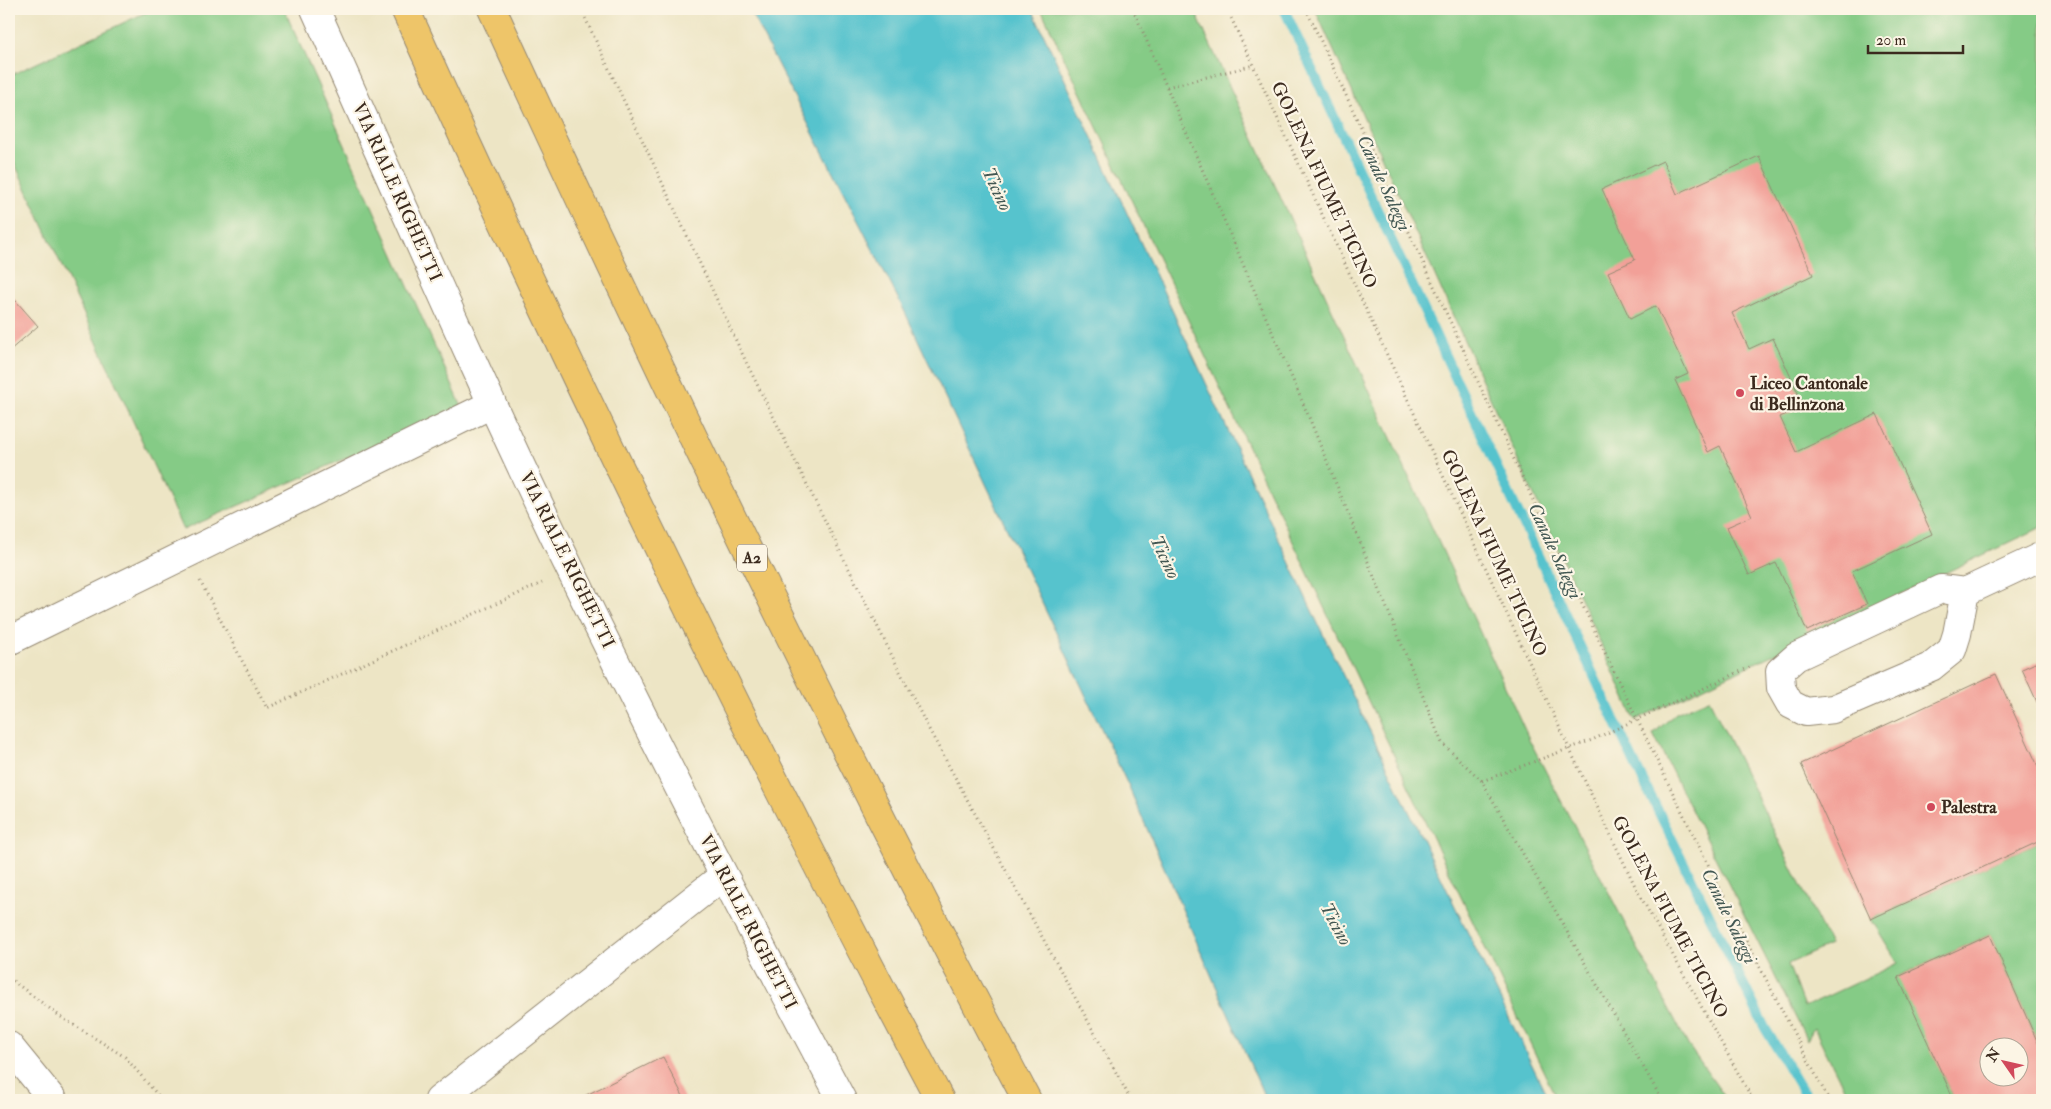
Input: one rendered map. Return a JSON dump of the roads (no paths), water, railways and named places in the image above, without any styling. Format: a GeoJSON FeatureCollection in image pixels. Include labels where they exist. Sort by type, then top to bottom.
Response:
{"type":"FeatureCollection","features":[{"type":"Feature","properties":{"kind":"highway"},"geometry":{"type":"LineString","coordinates":[[405,9],[642,510],[801,834],[940,1100]]}},
{"type":"Feature","properties":{"kind":"highway","name":"A2"},"geometry":{"type":"LineString","coordinates":[[492,9],[676,405],[859,777],[1027,1100]]}},
{"type":"Feature","properties":{"kind":"street","name":"VIA RIALE RIGHETTI"},"geometry":{"type":"LineString","coordinates":[[315,9],[492,404],[570,570],[723,876],[842,1100]]}},
{"type":"Feature","properties":{"kind":"street"},"geometry":{"type":"LineString","coordinates":[[9,642],[185,553],[492,404]]}},
{"type":"Feature","properties":{"kind":"street"},"geometry":{"type":"LineString","coordinates":[[1965,592],[1952,650],[1931,667],[1833,709],[1806,712],[1790,704],[1781,688],[1780,671],[1796,657],[1941,589],[1965,592],[2042,556]]}},
{"type":"Feature","properties":{"kind":"street"},"geometry":{"type":"LineString","coordinates":[[439,1100],[723,876]]}},
{"type":"Feature","properties":{"kind":"street"},"geometry":{"type":"LineString","coordinates":[[9,1046],[53,1100]]}},
{"type":"Feature","properties":{"kind":"water","name":"Ticino"},"geometry":{"type":"Polygon","coordinates":[[[749,9],[1032,9],[1320,628],[1549,1100],[1266,1100],[1127,783],[903,308],[749,9]]]}},
{"type":"Feature","properties":{"kind":"waterway","name":"Canale Saleggi"},"geometry":{"type":"LineString","coordinates":[[1284,9],[1633,760],[1765,1028],[1808,1100]]}},
{"type":"Feature","properties":{"kind":"place","name":"Liceo Cantonale di Bellinzona"},"geometry":{"type":"Point","coordinates":[1740,393]}},
{"type":"Feature","properties":{"kind":"place","name":"Palestra"},"geometry":{"type":"Point","coordinates":[1931,807]}}]}
